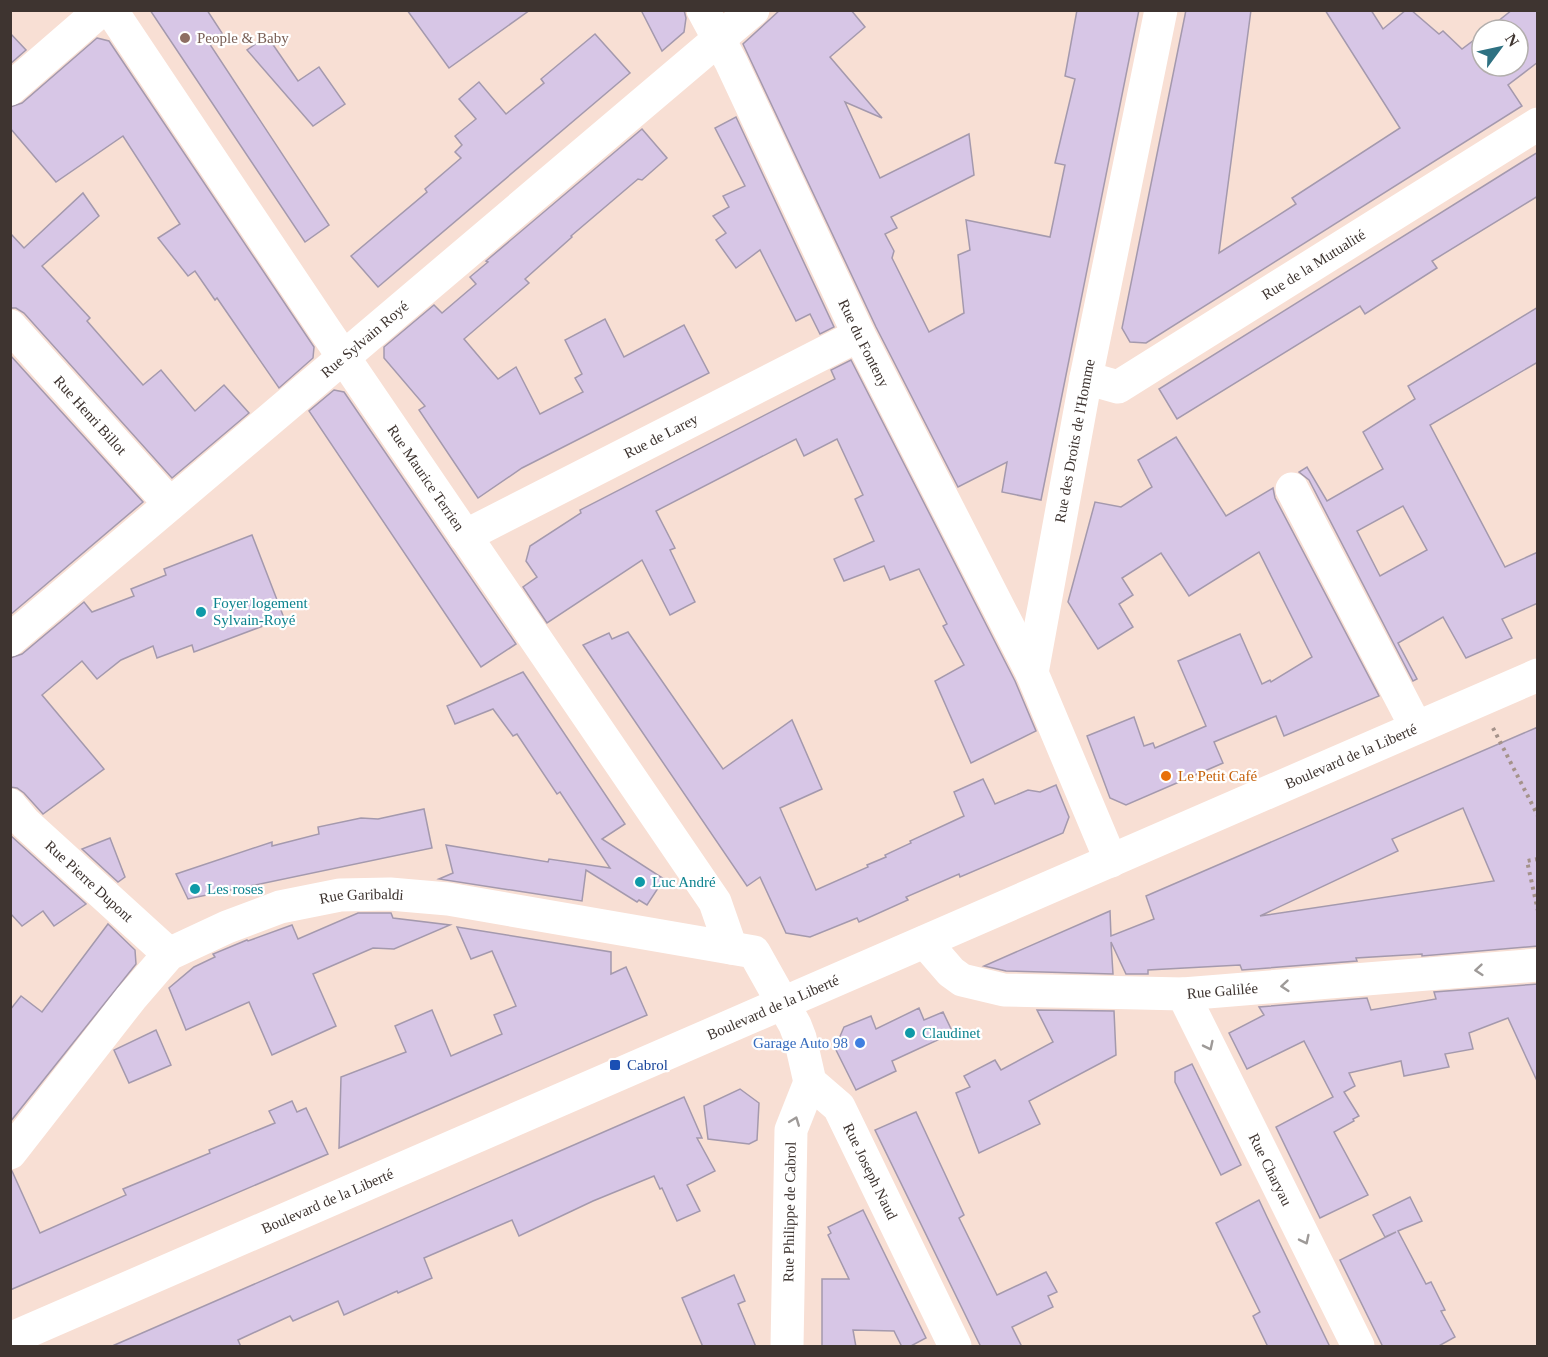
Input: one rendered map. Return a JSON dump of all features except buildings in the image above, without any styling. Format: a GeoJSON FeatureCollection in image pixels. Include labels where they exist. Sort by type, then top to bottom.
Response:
{"type":"FeatureCollection","features":[{"type":"Feature","properties":{"kind":"street"},"geometry":{"type":"LineString","coordinates":[[10,89],[101,10]]}},
{"type":"Feature","properties":{"kind":"street","name":"Rue Maurice Terrien"},"geometry":{"type":"LineString","coordinates":[[111,10],[465,536],[716,902],[731,948]]}},
{"type":"Feature","properties":{"kind":"street","name":"Rue Sylvain Royé"},"geometry":{"type":"LineString","coordinates":[[10,640],[345,357],[710,25],[753,10]]}},
{"type":"Feature","properties":{"kind":"street","name":"Rue des Droits de l'Homme"},"geometry":{"type":"LineString","coordinates":[[1032,673],[1086,378],[1161,10]]}},
{"type":"Feature","properties":{"kind":"street","name":"Rue du Fonteny"},"geometry":{"type":"LineString","coordinates":[[710,25],[731,62],[859,335],[1032,673]]}},
{"type":"Feature","properties":{"kind":"street","name":"Rue de la Mutualité"},"geometry":{"type":"LineString","coordinates":[[1086,378],[1118,387],[1538,124]]}},
{"type":"Feature","properties":{"kind":"street","name":"Rue Henri Billot"},"geometry":{"type":"LineString","coordinates":[[10,326],[170,504]]}},
{"type":"Feature","properties":{"kind":"street","name":"Rue de Larey"},"geometry":{"type":"LineString","coordinates":[[465,536],[859,335]]}},
{"type":"Feature","properties":{"kind":"street"},"geometry":{"type":"LineString","coordinates":[[1292,489],[1416,727]]}},
{"type":"Feature","properties":{"kind":"street"},"geometry":{"type":"LineString","coordinates":[[1032,673],[1111,861]]}},
{"type":"Feature","properties":{"kind":"street","name":"Boulevard de la Liberté"},"geometry":{"type":"LineString","coordinates":[[10,1339],[1538,675]]}},
{"type":"Feature","properties":{"kind":"street","name":"Rue Pierre Dupont"},"geometry":{"type":"LineString","coordinates":[[10,805],[25,823],[169,954]]}},
{"type":"Feature","properties":{"kind":"street","name":"Rue Garibaldi"},"geometry":{"type":"LineString","coordinates":[[10,1154],[131,998],[169,954],[227,927],[280,907],[340,895],[390,894],[448,899],[754,952],[785,1004]]}},
{"type":"Feature","properties":{"kind":"street","name":"Rue Galilée"},"geometry":{"type":"LineString","coordinates":[[925,942],[951,972],[962,980],[1004,990],[1183,994],[1538,965]]}},
{"type":"Feature","properties":{"kind":"street","name":"Rue Charyau"},"geometry":{"type":"LineString","coordinates":[[1183,994],[1358,1347]]}},
{"type":"Feature","properties":{"kind":"street"},"geometry":{"type":"LineString","coordinates":[[785,1004],[800,1038],[810,1082]]}},
{"type":"Feature","properties":{"kind":"street","name":"Rue Philippe de Cabrol"},"geometry":{"type":"LineString","coordinates":[[787,1347],[791,1130],[810,1082]]}},
{"type":"Feature","properties":{"kind":"street","name":"Rue Joseph Naud"},"geometry":{"type":"LineString","coordinates":[[810,1082],[839,1107],[955,1347]]}},
{"type":"Feature","properties":{"kind":"path"},"geometry":{"type":"LineString","coordinates":[[1479,700],[1538,816]]}},
{"type":"Feature","properties":{"kind":"path"},"geometry":{"type":"LineString","coordinates":[[1538,836],[1538,843]]}},
{"type":"Feature","properties":{"kind":"path"},"geometry":{"type":"LineString","coordinates":[[1538,859],[1527,861],[1538,911]]}},
{"type":"Feature","properties":{"kind":"place","name":"People & Baby"},"geometry":{"type":"Point","coordinates":[185,38]}},
{"type":"Feature","properties":{"kind":"place","name":"Foyer logement Sylvain-Royé"},"geometry":{"type":"Point","coordinates":[201,612]}},
{"type":"Feature","properties":{"kind":"place","name":"Le Petit Café"},"geometry":{"type":"Point","coordinates":[1166,776]}},
{"type":"Feature","properties":{"kind":"place","name":"Luc André"},"geometry":{"type":"Point","coordinates":[640,882]}},
{"type":"Feature","properties":{"kind":"place","name":"Les roses"},"geometry":{"type":"Point","coordinates":[195,889]}},
{"type":"Feature","properties":{"kind":"place","name":"Claudinet"},"geometry":{"type":"Point","coordinates":[910,1033]}},
{"type":"Feature","properties":{"kind":"place","name":"Garage Auto 98"},"geometry":{"type":"Point","coordinates":[860,1043]}},
{"type":"Feature","properties":{"kind":"place","name":"Cabrol"},"geometry":{"type":"Point","coordinates":[615,1065]}}]}
